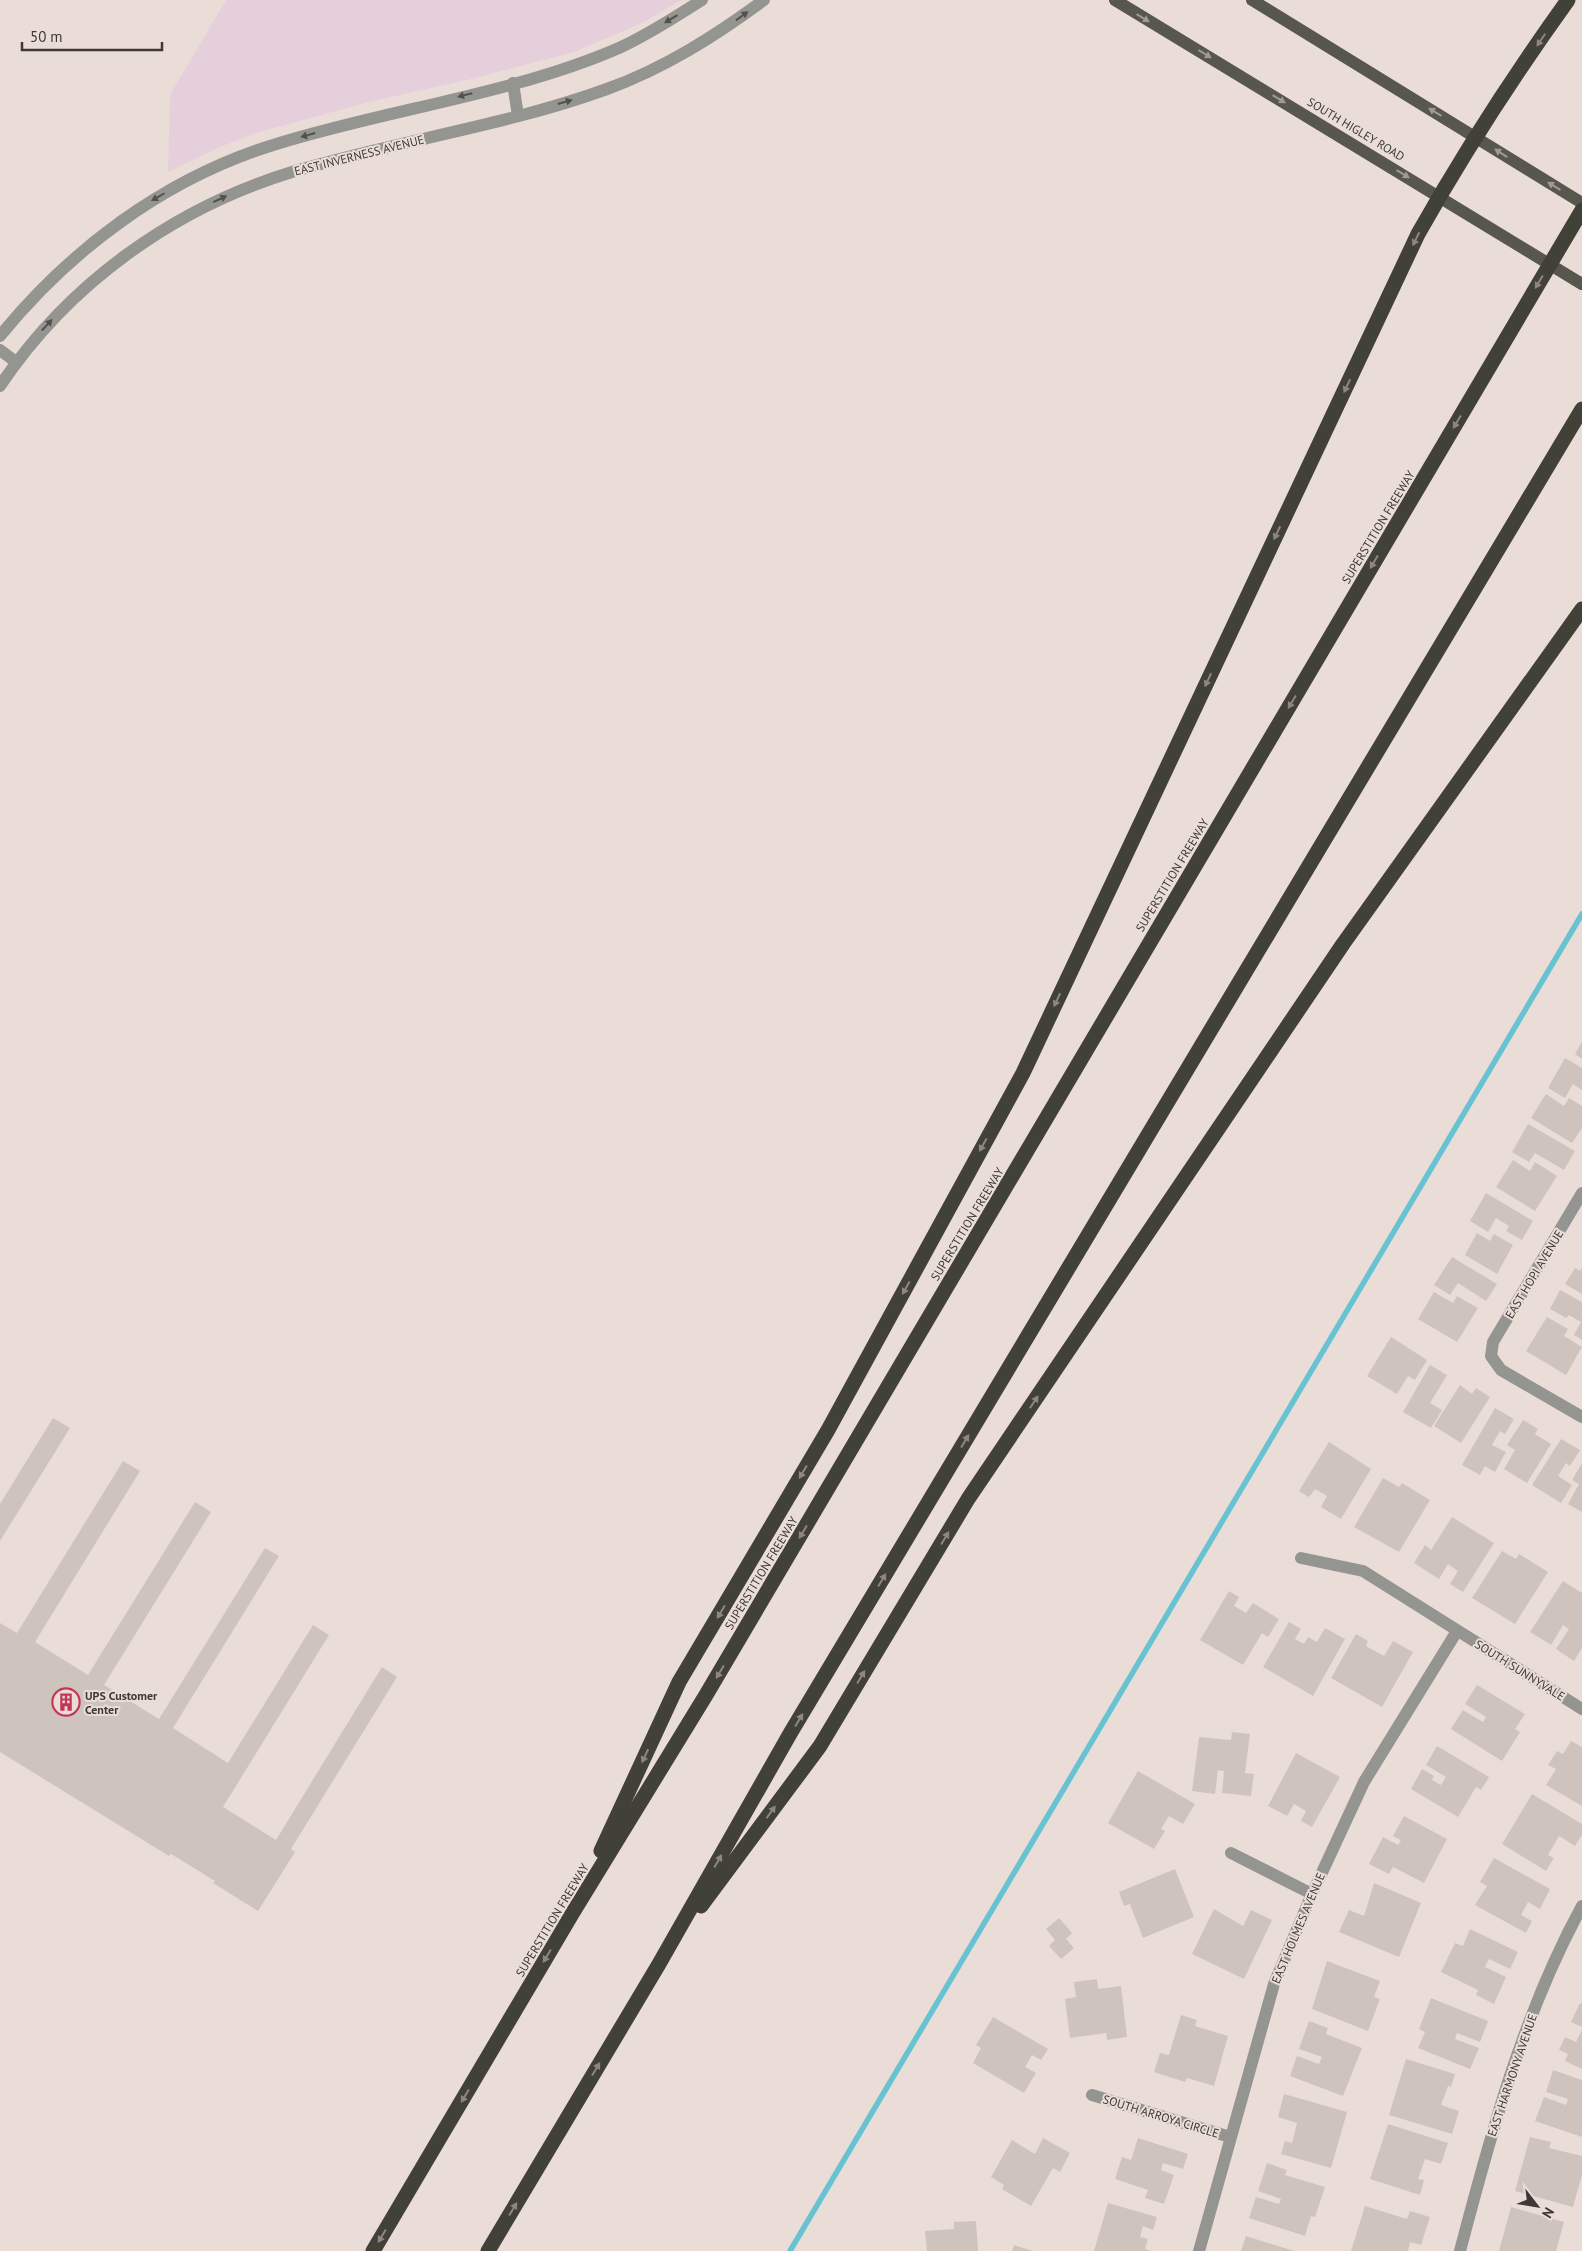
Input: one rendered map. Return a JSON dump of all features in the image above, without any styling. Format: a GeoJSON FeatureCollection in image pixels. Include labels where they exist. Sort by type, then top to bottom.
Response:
{"type":"FeatureCollection","features":[{"type":"Feature","properties":{"kind":"highway"},"geometry":{"type":"LineString","coordinates":[[572,1914],[680,1682],[828,1430],[1023,1073],[1418,234],[1439,196],[1568,0]]}},
{"type":"Feature","properties":{"kind":"highway","name":"SUPERSTITION FREEWAY"},"geometry":{"type":"LineString","coordinates":[[373,2251],[572,1914],[711,1687],[1582,210]]}},
{"type":"Feature","properties":{"kind":"highway"},"geometry":{"type":"LineString","coordinates":[[488,2251],[659,1964],[801,1715],[1582,409]]}},
{"type":"Feature","properties":{"kind":"highway"},"geometry":{"type":"LineString","coordinates":[[659,1964],[820,1746],[974,1490],[1343,944],[1582,609]]}},
{"type":"Feature","properties":{"kind":"main road","name":"SOUTH HIGLEY ROAD"},"geometry":{"type":"LineString","coordinates":[[1115,0],[1582,284]]}},
{"type":"Feature","properties":{"kind":"main road"},"geometry":{"type":"LineString","coordinates":[[1252,0],[1582,204]]}},
{"type":"Feature","properties":{"kind":"street"},"geometry":{"type":"LineString","coordinates":[[0,336],[41,289],[106,232],[147,204],[202,173],[269,146],[513,83],[620,47],[702,0]]}},
{"type":"Feature","properties":{"kind":"street","name":"EAST INVERNESS AVENUE"},"geometry":{"type":"LineString","coordinates":[[0,386],[16,362],[64,307],[127,253],[221,198],[292,172],[518,116],[578,98],[636,77],[692,49],[764,0]]}},
{"type":"Feature","properties":{"kind":"street"},"geometry":{"type":"LineString","coordinates":[[513,83],[518,116]]}},
{"type":"Feature","properties":{"kind":"street"},"geometry":{"type":"LineString","coordinates":[[0,350],[16,362]]}},
{"type":"Feature","properties":{"kind":"street","name":"EAST HOPI AVENUE"},"geometry":{"type":"LineString","coordinates":[[1582,1193],[1493,1342],[1492,1356],[1502,1370],[1582,1417]]}},
{"type":"Feature","properties":{"kind":"street","name":"SOUTH SUNNYVALE"},"geometry":{"type":"LineString","coordinates":[[1301,1558],[1363,1571],[1582,1709]]}},
{"type":"Feature","properties":{"kind":"street","name":"EAST HOLMES AVENUE"},"geometry":{"type":"LineString","coordinates":[[1199,2251],[1274,1984],[1312,1894],[1364,1782],[1457,1631]]}},
{"type":"Feature","properties":{"kind":"street"},"geometry":{"type":"LineString","coordinates":[[1231,1853],[1312,1894]]}},
{"type":"Feature","properties":{"kind":"street","name":"EAST HARMONY AVENUE"},"geometry":{"type":"LineString","coordinates":[[1460,2251],[1486,2150],[1519,2048],[1567,1934],[1582,1906]]}},
{"type":"Feature","properties":{"kind":"street","name":"SOUTH ARROYA CIRCLE"},"geometry":{"type":"LineString","coordinates":[[1092,2095],[1230,2137]]}},
{"type":"Feature","properties":{"kind":"shaded area"},"geometry":{"type":"Polygon","coordinates":[[[226,0],[682,0],[642,23],[574,52],[471,79],[369,102],[256,133],[220,147],[168,172],[170,95],[226,0]]]}},
{"type":"Feature","properties":{"kind":"building"},"geometry":{"type":"Polygon","coordinates":[[[1582,1042],[1582,1059],[1575,1054],[1582,1042]]]}},
{"type":"Feature","properties":{"kind":"building"},"geometry":{"type":"Polygon","coordinates":[[[1565,1058],[1582,1068],[1582,1090],[1573,1084],[1565,1098],[1548,1088],[1565,1058]]]}},
{"type":"Feature","properties":{"kind":"building"},"geometry":{"type":"Polygon","coordinates":[[[1546,1094],[1564,1106],[1569,1098],[1582,1106],[1582,1128],[1572,1143],[1531,1118],[1546,1094]]]}},
{"type":"Feature","properties":{"kind":"building"},"geometry":{"type":"Polygon","coordinates":[[[1528,1124],[1575,1151],[1564,1170],[1535,1153],[1529,1162],[1512,1152],[1528,1124]]]}},
{"type":"Feature","properties":{"kind":"building"},"geometry":{"type":"Polygon","coordinates":[[[1513,1160],[1530,1171],[1535,1162],[1557,1176],[1535,1211],[1496,1187],[1513,1160]]]}},
{"type":"Feature","properties":{"kind":"building"},"geometry":{"type":"Polygon","coordinates":[[[1486,1193],[1533,1221],[1522,1240],[1506,1231],[1509,1226],[1496,1218],[1488,1232],[1470,1221],[1486,1193]]]}},
{"type":"Feature","properties":{"kind":"building"},"geometry":{"type":"Polygon","coordinates":[[[1477,1233],[1490,1241],[1494,1234],[1513,1245],[1497,1274],[1465,1255],[1477,1233]]]}},
{"type":"Feature","properties":{"kind":"building"},"geometry":{"type":"Polygon","coordinates":[[[1452,1257],[1497,1284],[1486,1301],[1458,1283],[1450,1295],[1434,1285],[1452,1257]]]}},
{"type":"Feature","properties":{"kind":"building"},"geometry":{"type":"Polygon","coordinates":[[[1582,1267],[1582,1294],[1565,1284],[1575,1268],[1580,1271],[1582,1267]]]}},
{"type":"Feature","properties":{"kind":"building"},"geometry":{"type":"Polygon","coordinates":[[[1560,1290],[1582,1302],[1582,1340],[1574,1335],[1581,1322],[1569,1315],[1566,1318],[1550,1309],[1560,1290]]]}},
{"type":"Feature","properties":{"kind":"building"},"geometry":{"type":"Polygon","coordinates":[[[1434,1292],[1453,1303],[1457,1296],[1478,1308],[1457,1342],[1418,1319],[1434,1292]]]}},
{"type":"Feature","properties":{"kind":"building"},"geometry":{"type":"Polygon","coordinates":[[[1547,1317],[1568,1329],[1564,1336],[1582,1347],[1566,1375],[1526,1351],[1547,1317]]]}},
{"type":"Feature","properties":{"kind":"building"},"geometry":{"type":"Polygon","coordinates":[[[1391,1337],[1427,1360],[1415,1380],[1408,1376],[1397,1394],[1367,1376],[1391,1337]]]}},
{"type":"Feature","properties":{"kind":"building"},"geometry":{"type":"Polygon","coordinates":[[[1430,1365],[1447,1375],[1430,1403],[1442,1410],[1431,1428],[1403,1412],[1430,1365]]]}},
{"type":"Feature","properties":{"kind":"building"},"geometry":{"type":"Polygon","coordinates":[[[1460,1385],[1472,1394],[1476,1388],[1490,1397],[1461,1443],[1434,1426],[1460,1385]]]}},
{"type":"Feature","properties":{"kind":"building"},"geometry":{"type":"Polygon","coordinates":[[[1495,1408],[1514,1419],[1505,1434],[1500,1431],[1492,1445],[1506,1452],[1495,1472],[1485,1466],[1480,1475],[1462,1465],[1495,1408]]]}},
{"type":"Feature","properties":{"kind":"building"},"geometry":{"type":"Polygon","coordinates":[[[53,1418],[70,1428],[0,1541],[0,1504],[53,1418]]]}},
{"type":"Feature","properties":{"kind":"building"},"geometry":{"type":"Polygon","coordinates":[[[1523,1420],[1538,1429],[1535,1434],[1551,1444],[1527,1483],[1504,1469],[1515,1450],[1507,1445],[1523,1420]]]}},
{"type":"Feature","properties":{"kind":"building"},"geometry":{"type":"Polygon","coordinates":[[[1561,1439],[1580,1450],[1570,1466],[1566,1463],[1558,1476],[1572,1485],[1561,1503],[1532,1485],[1561,1439]]]}},
{"type":"Feature","properties":{"kind":"building"},"geometry":{"type":"Polygon","coordinates":[[[1329,1442],[1371,1469],[1341,1519],[1321,1507],[1327,1496],[1315,1489],[1309,1497],[1299,1491],[1329,1442]]]}},
{"type":"Feature","properties":{"kind":"building","name":"UPS Customer Center"},"geometry":{"type":"Polygon","coordinates":[[[123,1461],[140,1471],[35,1642],[88,1675],[195,1502],[211,1512],[104,1685],[159,1719],[265,1548],[279,1556],[173,1728],[228,1763],[313,1625],[329,1635],[223,1807],[276,1840],[382,1667],[397,1677],[291,1849],[295,1852],[258,1911],[213,1883],[215,1881],[171,1854],[169,1856],[0,1752],[0,1623],[17,1633],[123,1461]]]}},
{"type":"Feature","properties":{"kind":"building"},"geometry":{"type":"Polygon","coordinates":[[[1582,1463],[1582,1512],[1568,1504],[1579,1484],[1572,1480],[1582,1463]]]}},
{"type":"Feature","properties":{"kind":"building"},"geometry":{"type":"Polygon","coordinates":[[[1383,1478],[1399,1487],[1402,1483],[1430,1500],[1399,1552],[1354,1527],[1383,1478]]]}},
{"type":"Feature","properties":{"kind":"building"},"geometry":{"type":"Polygon","coordinates":[[[1452,1517],[1494,1543],[1463,1592],[1450,1584],[1458,1571],[1448,1564],[1439,1579],[1414,1563],[1425,1545],[1431,1550],[1452,1517]]]}},
{"type":"Feature","properties":{"kind":"building"},"geometry":{"type":"Polygon","coordinates":[[[1502,1551],[1516,1559],[1519,1554],[1548,1572],[1515,1624],[1472,1598],[1502,1551]]]}},
{"type":"Feature","properties":{"kind":"building"},"geometry":{"type":"Polygon","coordinates":[[[1563,1581],[1582,1593],[1582,1648],[1574,1661],[1556,1649],[1569,1629],[1563,1625],[1551,1645],[1530,1632],[1563,1581]]]}},
{"type":"Feature","properties":{"kind":"building"},"geometry":{"type":"Polygon","coordinates":[[[1229,1591],[1239,1597],[1234,1606],[1246,1613],[1253,1603],[1279,1619],[1268,1637],[1262,1633],[1243,1665],[1200,1640],[1229,1591]]]}},
{"type":"Feature","properties":{"kind":"building"},"geometry":{"type":"Polygon","coordinates":[[[1289,1622],[1301,1629],[1295,1639],[1304,1644],[1308,1637],[1317,1642],[1325,1628],[1345,1639],[1313,1696],[1263,1667],[1289,1622]]]}},
{"type":"Feature","properties":{"kind":"building"},"geometry":{"type":"Polygon","coordinates":[[[1356,1634],[1368,1641],[1366,1646],[1384,1656],[1393,1641],[1413,1652],[1382,1707],[1331,1678],[1356,1634]]]}},
{"type":"Feature","properties":{"kind":"building"},"geometry":{"type":"Polygon","coordinates":[[[1477,1685],[1525,1714],[1515,1729],[1520,1732],[1502,1761],[1451,1729],[1463,1710],[1483,1722],[1486,1717],[1465,1704],[1477,1685]]]}},
{"type":"Feature","properties":{"kind":"building"},"geometry":{"type":"Polygon","coordinates":[[[1232,1732],[1250,1734],[1245,1773],[1254,1774],[1251,1796],[1222,1793],[1224,1771],[1218,1770],[1215,1794],[1192,1791],[1199,1737],[1231,1740],[1232,1732]]]}},
{"type":"Feature","properties":{"kind":"building"},"geometry":{"type":"Polygon","coordinates":[[[1571,1741],[1582,1747],[1582,1806],[1546,1785],[1556,1769],[1548,1765],[1557,1751],[1563,1754],[1571,1741]]]}},
{"type":"Feature","properties":{"kind":"building"},"geometry":{"type":"Polygon","coordinates":[[[1437,1746],[1489,1777],[1481,1790],[1476,1787],[1458,1817],[1411,1789],[1422,1769],[1434,1776],[1432,1780],[1441,1785],[1446,1777],[1426,1765],[1437,1746]]]}},
{"type":"Feature","properties":{"kind":"building"},"geometry":{"type":"Polygon","coordinates":[[[1296,1753],[1340,1777],[1312,1827],[1301,1821],[1306,1811],[1294,1804],[1287,1816],[1268,1806],[1296,1753]]]}},
{"type":"Feature","properties":{"kind":"building"},"geometry":{"type":"Polygon","coordinates":[[[1138,1771],[1195,1804],[1183,1824],[1169,1816],[1161,1829],[1165,1831],[1154,1849],[1108,1823],[1138,1771]]]}},
{"type":"Feature","properties":{"kind":"building"},"geometry":{"type":"Polygon","coordinates":[[[1532,1794],[1582,1824],[1582,1835],[1575,1846],[1559,1836],[1548,1855],[1554,1858],[1546,1871],[1502,1844],[1532,1794]]]}},
{"type":"Feature","properties":{"kind":"building"},"geometry":{"type":"Polygon","coordinates":[[[1404,1816],[1447,1839],[1424,1883],[1393,1867],[1389,1874],[1369,1864],[1383,1837],[1398,1845],[1401,1840],[1393,1836],[1404,1816]]]}},
{"type":"Feature","properties":{"kind":"building"},"geometry":{"type":"Polygon","coordinates":[[[1494,1858],[1550,1889],[1540,1909],[1528,1902],[1521,1915],[1532,1921],[1526,1933],[1475,1905],[1487,1886],[1480,1882],[1494,1858]]]}},
{"type":"Feature","properties":{"kind":"building"},"geometry":{"type":"Polygon","coordinates":[[[1175,1869],[1194,1917],[1143,1938],[1130,1904],[1124,1906],[1119,1892],[1175,1869]]]}},
{"type":"Feature","properties":{"kind":"building"},"geometry":{"type":"Polygon","coordinates":[[[1374,1883],[1421,1903],[1399,1957],[1339,1932],[1349,1910],[1364,1916],[1374,1883]]]}},
{"type":"Feature","properties":{"kind":"building"},"geometry":{"type":"Polygon","coordinates":[[[1214,1909],[1243,1926],[1251,1910],[1272,1920],[1244,1979],[1192,1954],[1214,1909]]]}},
{"type":"Feature","properties":{"kind":"building"},"geometry":{"type":"Polygon","coordinates":[[[1059,1918],[1072,1933],[1066,1939],[1074,1948],[1061,1959],[1049,1946],[1055,1940],[1046,1929],[1059,1918]]]}},
{"type":"Feature","properties":{"kind":"building"},"geometry":{"type":"Polygon","coordinates":[[[1470,1929],[1518,1952],[1510,1969],[1489,1959],[1485,1967],[1506,1977],[1494,2004],[1476,1995],[1478,1990],[1441,1972],[1455,1943],[1463,1946],[1470,1929]]]}},
{"type":"Feature","properties":{"kind":"building"},"geometry":{"type":"Polygon","coordinates":[[[1327,1961],[1380,1981],[1374,1997],[1380,1999],[1368,2031],[1312,2009],[1327,1961]]]}},
{"type":"Feature","properties":{"kind":"building"},"geometry":{"type":"Polygon","coordinates":[[[1097,1979],[1098,1989],[1121,1986],[1127,2037],[1107,2040],[1106,2033],[1070,2038],[1065,1999],[1076,1997],[1074,1982],[1097,1979]]]}},
{"type":"Feature","properties":{"kind":"building"},"geometry":{"type":"Polygon","coordinates":[[[1431,1998],[1488,2021],[1480,2042],[1457,2033],[1455,2039],[1479,2048],[1470,2069],[1418,2048],[1425,2032],[1419,2029],[1431,1998]]]}},
{"type":"Feature","properties":{"kind":"building"},"geometry":{"type":"Polygon","coordinates":[[[1580,2003],[1582,2004],[1582,2027],[1571,2022],[1580,2003]]]}},
{"type":"Feature","properties":{"kind":"building"},"geometry":{"type":"Polygon","coordinates":[[[1181,2015],[1197,2020],[1195,2026],[1228,2036],[1214,2086],[1187,2078],[1185,2082],[1154,2072],[1160,2053],[1169,2055],[1181,2015]]]}},
{"type":"Feature","properties":{"kind":"building"},"geometry":{"type":"Polygon","coordinates":[[[993,2017],[1048,2049],[1041,2060],[1032,2055],[1025,2067],[1036,2073],[1024,2093],[973,2063],[981,2048],[976,2045],[993,2017]]]}},
{"type":"Feature","properties":{"kind":"building"},"geometry":{"type":"Polygon","coordinates":[[[1309,2021],[1328,2028],[1326,2034],[1362,2048],[1343,2096],[1290,2076],[1297,2056],[1319,2064],[1322,2057],[1299,2049],[1309,2021]]]}},
{"type":"Feature","properties":{"kind":"building"},"geometry":{"type":"Polygon","coordinates":[[[1582,2030],[1582,2069],[1565,2061],[1568,2054],[1559,2050],[1565,2037],[1576,2042],[1582,2030]]]}},
{"type":"Feature","properties":{"kind":"building"},"geometry":{"type":"Polygon","coordinates":[[[1406,2059],[1455,2074],[1451,2087],[1448,2086],[1441,2105],[1459,2111],[1452,2134],[1389,2115],[1406,2059]]]}},
{"type":"Feature","properties":{"kind":"building"},"geometry":{"type":"Polygon","coordinates":[[[1553,2070],[1582,2080],[1582,2137],[1535,2121],[1544,2097],[1566,2105],[1568,2099],[1546,2092],[1553,2070]]]}},
{"type":"Feature","properties":{"kind":"building"},"geometry":{"type":"Polygon","coordinates":[[[1284,2094],[1347,2112],[1331,2168],[1281,2154],[1285,2141],[1292,2143],[1297,2123],[1278,2117],[1284,2094]]]}},
{"type":"Feature","properties":{"kind":"building"},"geometry":{"type":"Polygon","coordinates":[[[1388,2124],[1448,2143],[1441,2164],[1425,2159],[1418,2179],[1424,2180],[1420,2195],[1370,2179],[1388,2124]]]}},
{"type":"Feature","properties":{"kind":"building"},"geometry":{"type":"Polygon","coordinates":[[[1530,2137],[1551,2142],[1549,2148],[1582,2156],[1582,2175],[1573,2207],[1515,2191],[1530,2137]]]}},
{"type":"Feature","properties":{"kind":"building"},"geometry":{"type":"Polygon","coordinates":[[[1043,2138],[1070,2153],[1060,2172],[1053,2168],[1031,2206],[1002,2189],[1004,2185],[991,2177],[1012,2140],[1035,2154],[1043,2138]]]}},
{"type":"Feature","properties":{"kind":"building"},"geometry":{"type":"Polygon","coordinates":[[[1138,2138],[1188,2154],[1183,2169],[1163,2163],[1161,2170],[1174,2175],[1164,2204],[1145,2198],[1148,2190],[1115,2179],[1122,2157],[1131,2160],[1138,2138]]]}},
{"type":"Feature","properties":{"kind":"building"},"geometry":{"type":"Polygon","coordinates":[[[1267,2163],[1287,2170],[1285,2175],[1325,2187],[1315,2217],[1311,2216],[1305,2236],[1249,2218],[1256,2197],[1279,2204],[1281,2199],[1258,2191],[1267,2163]]]}},
{"type":"Feature","properties":{"kind":"building"},"geometry":{"type":"Polygon","coordinates":[[[1108,2203],[1157,2217],[1153,2230],[1143,2226],[1140,2237],[1148,2239],[1145,2249],[1152,2251],[1094,2251],[1108,2203]]]}},
{"type":"Feature","properties":{"kind":"building"},"geometry":{"type":"Polygon","coordinates":[[[1365,2206],[1407,2219],[1410,2211],[1430,2217],[1421,2245],[1410,2242],[1408,2251],[1351,2251],[1365,2206]]]}},
{"type":"Feature","properties":{"kind":"building"},"geometry":{"type":"Polygon","coordinates":[[[1511,2207],[1564,2222],[1556,2251],[1499,2251],[1511,2207]]]}},
{"type":"Feature","properties":{"kind":"building"},"geometry":{"type":"Polygon","coordinates":[[[976,2221],[978,2251],[927,2251],[925,2231],[954,2229],[954,2222],[976,2221]]]}},
{"type":"Feature","properties":{"kind":"building"},"geometry":{"type":"Polygon","coordinates":[[[1246,2236],[1294,2251],[1241,2251],[1246,2236]]]}},
{"type":"Feature","properties":{"kind":"building"},"geometry":{"type":"Polygon","coordinates":[[[1014,2245],[1033,2251],[1012,2251],[1014,2245]]]}},
{"type":"Feature","properties":{"kind":"waterway"},"geometry":{"type":"LineString","coordinates":[[790,2251],[1582,914]]}},
{"type":"Feature","properties":{"kind":"place","name":"UPS Customer Center"},"geometry":{"type":"Point","coordinates":[66,1702]}}]}
